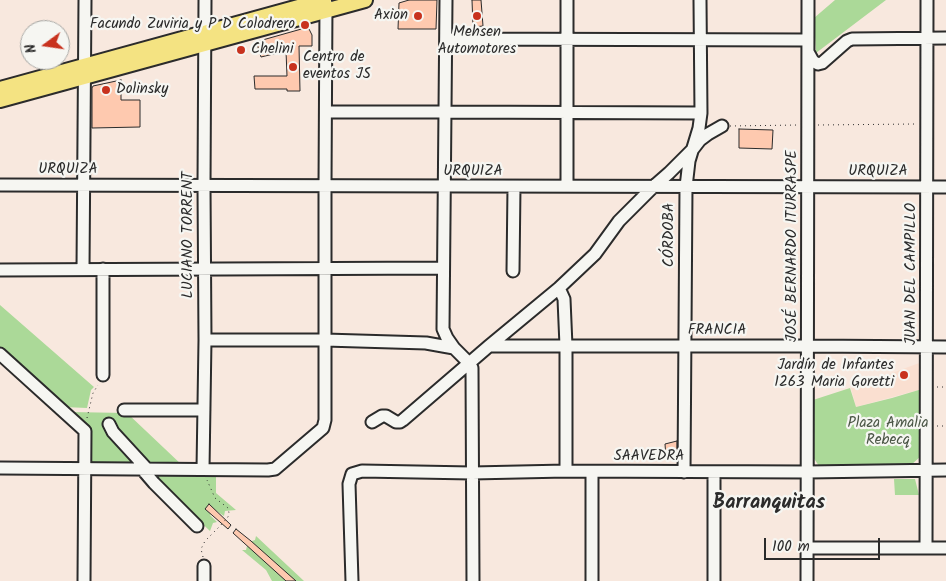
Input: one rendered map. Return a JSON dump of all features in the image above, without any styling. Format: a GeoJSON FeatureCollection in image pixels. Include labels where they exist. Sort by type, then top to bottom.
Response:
{"type":"FeatureCollection","features":[{"type":"Feature","properties":{"kind":"main road"},"geometry":{"type":"LineString","coordinates":[[0,100],[85,72],[325,4],[365,0]]}},
{"type":"Feature","properties":{"kind":"main road"},"geometry":{"type":"LineString","coordinates":[[0,89],[85,72]]}},
{"type":"Feature","properties":{"kind":"street"},"geometry":{"type":"LineString","coordinates":[[83,269],[85,0]]}},
{"type":"Feature","properties":{"kind":"street","name":"LUCIANO TORRENT"},"geometry":{"type":"LineString","coordinates":[[203,470],[205,340],[204,0]]}},
{"type":"Feature","properties":{"kind":"street"},"geometry":{"type":"LineString","coordinates":[[446,0],[443,329],[454,348],[470,364],[472,373],[473,581]]}},
{"type":"Feature","properties":{"kind":"street"},"geometry":{"type":"LineString","coordinates":[[567,0],[567,186]]}},
{"type":"Feature","properties":{"kind":"street","name":"CÓRDOBA"},"geometry":{"type":"LineString","coordinates":[[684,472],[686,187],[689,161],[699,128],[701,113],[700,0]]}},
{"type":"Feature","properties":{"kind":"street","name":"JOSÉ BERNARDO ITURRASPE"},"geometry":{"type":"LineString","coordinates":[[807,581],[808,0]]}},
{"type":"Feature","properties":{"kind":"street","name":"JUAN DEL CAMPILLO"},"geometry":{"type":"LineString","coordinates":[[926,548],[927,0]]}},
{"type":"Feature","properties":{"kind":"street"},"geometry":{"type":"LineString","coordinates":[[0,468],[268,470],[275,469],[323,428],[325,420],[325,4]]}},
{"type":"Feature","properties":{"kind":"street"},"geometry":{"type":"LineString","coordinates":[[808,52],[813,62],[818,64],[822,63],[847,41],[852,39],[946,38]]}},
{"type":"Feature","properties":{"kind":"street"},"geometry":{"type":"LineString","coordinates":[[446,39],[808,40]]}},
{"type":"Feature","properties":{"kind":"street"},"geometry":{"type":"LineString","coordinates":[[326,112],[701,113]]}},
{"type":"Feature","properties":{"kind":"street"},"geometry":{"type":"LineString","coordinates":[[372,422],[382,416],[386,416],[396,422],[400,422],[470,364],[559,288],[595,254],[618,221],[669,173],[700,140],[722,126]]}},
{"type":"Feature","properties":{"kind":"street","name":"URQUIZA"},"geometry":{"type":"LineString","coordinates":[[0,186],[946,187]]}},
{"type":"Feature","properties":{"kind":"street"},"geometry":{"type":"LineString","coordinates":[[513,271],[514,186]]}},
{"type":"Feature","properties":{"kind":"street"},"geometry":{"type":"LineString","coordinates":[[0,270],[443,268]]}},
{"type":"Feature","properties":{"kind":"street"},"geometry":{"type":"LineString","coordinates":[[103,269],[103,375]]}},
{"type":"Feature","properties":{"kind":"street"},"geometry":{"type":"LineString","coordinates":[[559,288],[564,299],[566,346],[566,471]]}},
{"type":"Feature","properties":{"kind":"street"},"geometry":{"type":"LineString","coordinates":[[426,343],[433,340],[443,329]]}},
{"type":"Feature","properties":{"kind":"street"},"geometry":{"type":"LineString","coordinates":[[205,340],[325,340],[426,343],[454,348]]}},
{"type":"Feature","properties":{"kind":"street","name":"FRANCIA"},"geometry":{"type":"LineString","coordinates":[[489,346],[946,347]]}},
{"type":"Feature","properties":{"kind":"street"},"geometry":{"type":"LineString","coordinates":[[0,354],[85,431],[84,581]]}},
{"type":"Feature","properties":{"kind":"street"},"geometry":{"type":"LineString","coordinates":[[124,410],[204,410]]}},
{"type":"Feature","properties":{"kind":"street"},"geometry":{"type":"LineString","coordinates":[[109,424],[113,432],[145,469],[154,484],[197,526]]}},
{"type":"Feature","properties":{"kind":"street","name":"SAAVEDRA"},"geometry":{"type":"LineString","coordinates":[[352,581],[348,484],[352,474],[362,471],[808,472],[946,470]]}},
{"type":"Feature","properties":{"kind":"street"},"geometry":{"type":"LineString","coordinates":[[592,472],[592,581]]}},
{"type":"Feature","properties":{"kind":"street"},"geometry":{"type":"LineString","coordinates":[[714,472],[714,581]]}},
{"type":"Feature","properties":{"kind":"street"},"geometry":{"type":"LineString","coordinates":[[808,548],[946,548]]}},
{"type":"Feature","properties":{"kind":"street"},"geometry":{"type":"LineString","coordinates":[[204,566],[204,581]]}},
{"type":"Feature","properties":{"kind":"path"},"geometry":{"type":"LineString","coordinates":[[722,126],[927,124]]}},
{"type":"Feature","properties":{"kind":"path"},"geometry":{"type":"LineString","coordinates":[[85,431],[93,393],[103,375]]}},
{"type":"Feature","properties":{"kind":"path"},"geometry":{"type":"LineString","coordinates":[[203,470],[213,494],[228,508],[229,513],[228,517],[202,544],[204,566]]}},
{"type":"Feature","properties":{"kind":"shaded area","name":"Jardín de Infantes 1263 Maria Goretti"},"geometry":{"type":"Polygon","coordinates":[[[922,362],[922,389],[856,407],[851,388],[922,362]]]}},
{"type":"Feature","properties":{"kind":"green space"},"geometry":{"type":"Polygon","coordinates":[[[835,0],[886,0],[816,53],[814,18],[835,0]]]}},
{"type":"Feature","properties":{"kind":"green space"},"geometry":{"type":"Polygon","coordinates":[[[0,305],[94,387],[91,390],[87,408],[64,407],[0,348],[0,305]]]}},
{"type":"Feature","properties":{"kind":"green space","name":"Plaza Amalia Rebecq"},"geometry":{"type":"Polygon","coordinates":[[[850,388],[856,407],[922,389],[921,456],[911,465],[819,466],[813,457],[813,400],[850,388]]]}},
{"type":"Feature","properties":{"kind":"green space"},"geometry":{"type":"Polygon","coordinates":[[[69,412],[127,413],[183,466],[89,465],[89,430],[69,412]]]}},
{"type":"Feature","properties":{"kind":"green space"},"geometry":{"type":"Polygon","coordinates":[[[150,474],[216,474],[216,493],[236,510],[225,511],[224,516],[215,510],[210,515],[217,522],[213,523],[210,531],[150,474]]]}},
{"type":"Feature","properties":{"kind":"green space"},"geometry":{"type":"Polygon","coordinates":[[[894,479],[915,479],[919,495],[895,495],[894,479]]]}},
{"type":"Feature","properties":{"kind":"green space"},"geometry":{"type":"Polygon","coordinates":[[[256,536],[304,581],[272,581],[266,570],[242,550],[246,550],[247,546],[255,540],[256,536]]]}},
{"type":"Feature","properties":{"kind":"building","name":"Axion"},"geometry":{"type":"Polygon","coordinates":[[[409,0],[437,0],[436,29],[398,29],[399,3],[409,0]]]}},
{"type":"Feature","properties":{"kind":"building","name":"Mehsen Automotores"},"geometry":{"type":"Polygon","coordinates":[[[472,0],[481,0],[483,26],[473,27],[472,0]]]}},
{"type":"Feature","properties":{"kind":"building","name":"Centro de eventos JS"},"geometry":{"type":"Polygon","coordinates":[[[305,28],[309,29],[312,35],[312,46],[299,46],[300,91],[255,89],[254,76],[287,76],[286,51],[261,57],[257,44],[259,41],[305,28]]]}},
{"type":"Feature","properties":{"kind":"building"},"geometry":{"type":"Polygon","coordinates":[[[121,80],[121,100],[140,100],[140,127],[92,128],[93,86],[121,80]]]}},
{"type":"Feature","properties":{"kind":"building"},"geometry":{"type":"Polygon","coordinates":[[[739,129],[773,130],[772,149],[739,148],[739,129]]]}},
{"type":"Feature","properties":{"kind":"building"},"geometry":{"type":"Polygon","coordinates":[[[677,441],[677,455],[666,458],[665,444],[677,441]]]}},
{"type":"Feature","properties":{"kind":"building"},"geometry":{"type":"Polygon","coordinates":[[[209,504],[231,525],[228,529],[205,509],[209,504]]]}},
{"type":"Feature","properties":{"kind":"building"},"geometry":{"type":"Polygon","coordinates":[[[236,529],[296,581],[286,581],[233,533],[236,529]]]}},
{"type":"Feature","properties":{"kind":"place","name":"Axion"},"geometry":{"type":"Point","coordinates":[418,16]}},
{"type":"Feature","properties":{"kind":"place","name":"Mehsen Automotores"},"geometry":{"type":"Point","coordinates":[477,16]}},
{"type":"Feature","properties":{"kind":"place","name":"Facundo Zuviria y P D Colodrero"},"geometry":{"type":"Point","coordinates":[305,25]}},
{"type":"Feature","properties":{"kind":"place","name":"Chelini"},"geometry":{"type":"Point","coordinates":[241,50]}},
{"type":"Feature","properties":{"kind":"place","name":"Centro de eventos JS"},"geometry":{"type":"Point","coordinates":[293,67]}},
{"type":"Feature","properties":{"kind":"place","name":"Dolinsky"},"geometry":{"type":"Point","coordinates":[106,90]}},
{"type":"Feature","properties":{"kind":"place","name":"Jardín de Infantes 1263 Maria Goretti"},"geometry":{"type":"Point","coordinates":[904,375]}},
{"type":"Feature","properties":{"kind":"district","name":"Barranquitas"},"geometry":{"type":"Point","coordinates":[769,505]}}]}
